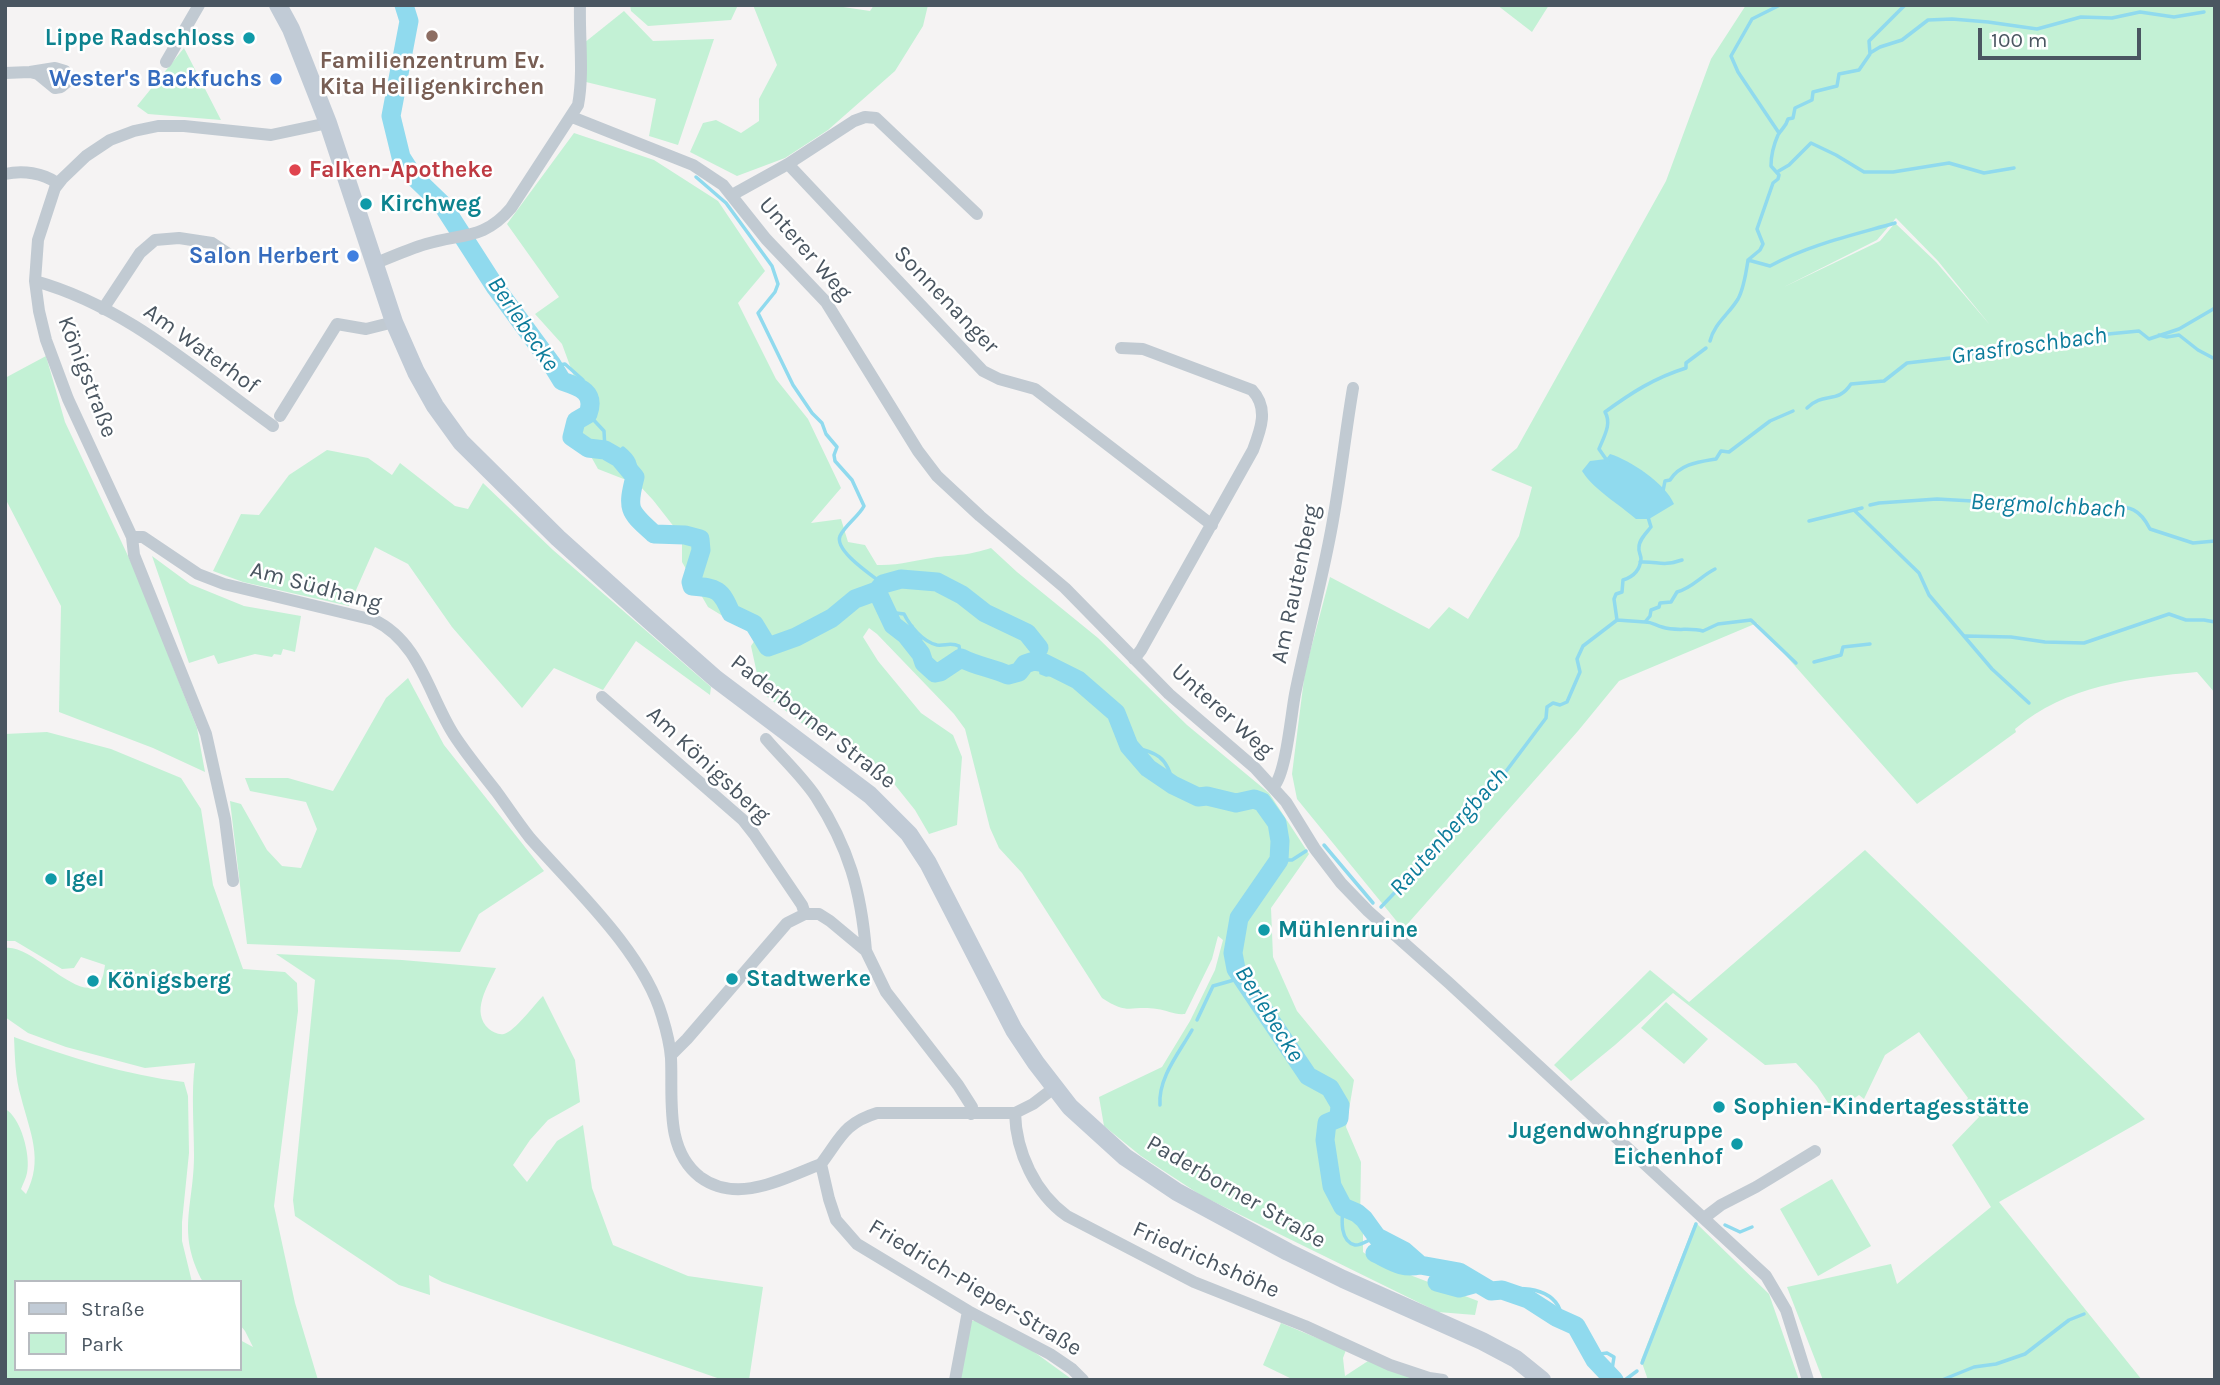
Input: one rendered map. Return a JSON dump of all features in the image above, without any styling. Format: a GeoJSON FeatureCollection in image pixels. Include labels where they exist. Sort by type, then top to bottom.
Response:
{"type":"FeatureCollection","features":[{"type":"Feature","properties":{"kind":"main road","name":"Paderborner Straße"},"geometry":{"type":"LineString","coordinates":[[278,5],[291,29],[328,122],[394,323],[416,372],[461,442],[568,547],[716,679],[870,794],[909,834],[928,863],[1014,1030],[1054,1088],[1083,1121],[1125,1157],[1177,1192],[1332,1274],[1482,1341],[1516,1359],[1542,1380]]}},
{"type":"Feature","properties":{"kind":"street"},"geometry":{"type":"LineString","coordinates":[[166,62],[199,5]]}},
{"type":"Feature","properties":{"kind":"street"},"geometry":{"type":"LineString","coordinates":[[374,264],[425,244],[473,235],[501,220],[509,211],[578,105],[581,90],[580,5]]}},
{"type":"Feature","properties":{"kind":"street"},"geometry":{"type":"LineString","coordinates":[[5,73],[55,68],[66,74],[67,82],[55,88],[38,74],[30,72]]}},
{"type":"Feature","properties":{"kind":"street","name":"Unterer Weg"},"geometry":{"type":"LineString","coordinates":[[572,117],[693,165],[723,185],[766,239],[826,302],[918,451],[937,476],[1065,588],[1169,694],[1274,786],[1315,849],[1341,883],[1368,911],[1704,1218],[1772,1284],[1786,1310],[1808,1380]]}},
{"type":"Feature","properties":{"kind":"street"},"geometry":{"type":"LineString","coordinates":[[732,195],[788,164],[854,121],[865,117],[876,118],[977,214]]}},
{"type":"Feature","properties":{"kind":"street","name":"Königstraße"},"geometry":{"type":"LineString","coordinates":[[132,537],[68,399],[46,340],[34,281],[38,240],[57,183],[82,159],[110,140],[134,131],[158,126],[184,126],[271,135],[328,122]]}},
{"type":"Feature","properties":{"kind":"street","name":"Sonnenanger"},"geometry":{"type":"LineString","coordinates":[[788,164],[983,371],[999,379],[1035,389],[1212,525]]}},
{"type":"Feature","properties":{"kind":"street"},"geometry":{"type":"LineString","coordinates":[[5,174],[30,173],[50,178],[57,183]]}},
{"type":"Feature","properties":{"kind":"street"},"geometry":{"type":"LineString","coordinates":[[103,309],[140,253],[155,240],[179,238],[212,243],[233,257]]}},
{"type":"Feature","properties":{"kind":"street","name":"Am Waterhof"},"geometry":{"type":"LineString","coordinates":[[34,281],[57,287],[146,331],[276,421],[337,324],[366,329],[394,323]]}},
{"type":"Feature","properties":{"kind":"street"},"geometry":{"type":"LineString","coordinates":[[1121,348],[1143,349],[1252,390],[1262,404],[1263,414],[1254,450],[1141,650],[1133,659]]}},
{"type":"Feature","properties":{"kind":"street","name":"Am Rautenberg"},"geometry":{"type":"LineString","coordinates":[[1274,786],[1279,781],[1285,758],[1298,678],[1331,531],[1353,388]]}},
{"type":"Feature","properties":{"kind":"street"},"geometry":{"type":"LineString","coordinates":[[132,537],[134,555],[206,734],[225,819],[233,881]]}},
{"type":"Feature","properties":{"kind":"street","name":"Am Südhang"},"geometry":{"type":"LineString","coordinates":[[132,537],[143,537],[198,574],[224,584],[374,620],[401,638],[454,734],[530,838],[617,937],[640,968],[662,1014],[671,1055],[673,1133],[686,1161],[701,1177],[720,1186],[750,1190],[821,1164]]}},
{"type":"Feature","properties":{"kind":"street","name":"Am Königsberg"},"geometry":{"type":"LineString","coordinates":[[602,698],[743,820],[802,905],[805,914]]}},
{"type":"Feature","properties":{"kind":"street"},"geometry":{"type":"LineString","coordinates":[[766,739],[815,796],[840,841],[852,868],[861,903],[866,951],[886,992],[958,1086],[972,1107],[971,1114]]}},
{"type":"Feature","properties":{"kind":"street"},"geometry":{"type":"LineString","coordinates":[[671,1055],[787,923],[805,914],[819,914],[866,951]]}},
{"type":"Feature","properties":{"kind":"street"},"geometry":{"type":"LineString","coordinates":[[821,1164],[850,1125],[864,1117],[877,1113],[1015,1112],[1033,1104],[1054,1088]]}},
{"type":"Feature","properties":{"kind":"street","name":"Friedrichshöhe"},"geometry":{"type":"LineString","coordinates":[[1015,1112],[1021,1149],[1034,1178],[1052,1205],[1068,1216],[1194,1282],[1295,1322],[1390,1365],[1443,1380]]}},
{"type":"Feature","properties":{"kind":"street"},"geometry":{"type":"LineString","coordinates":[[1704,1218],[1721,1205],[1815,1151]]}},
{"type":"Feature","properties":{"kind":"street","name":"Friedrich-Pieper-Straße"},"geometry":{"type":"LineString","coordinates":[[821,1164],[836,1220],[857,1244],[968,1311],[1050,1354],[1083,1380]]}},
{"type":"Feature","properties":{"kind":"street"},"geometry":{"type":"LineString","coordinates":[[955,1380],[968,1311]]}},
{"type":"Feature","properties":{"kind":"green space"},"geometry":{"type":"Polygon","coordinates":[[[630,5],[738,5],[731,20],[648,26],[631,11],[630,5]]]}},
{"type":"Feature","properties":{"kind":"green space"},"geometry":{"type":"Polygon","coordinates":[[[753,5],[830,5],[870,11],[874,5],[928,5],[923,26],[895,71],[828,130],[785,158],[737,176],[690,152],[703,123],[716,120],[741,133],[759,121],[759,99],[777,65],[753,5]]]}},
{"type":"Feature","properties":{"kind":"green space"},"geometry":{"type":"Polygon","coordinates":[[[1497,5],[1549,5],[1532,32],[1497,5]]]}},
{"type":"Feature","properties":{"kind":"green space"},"geometry":{"type":"Polygon","coordinates":[[[1746,5],[2215,5],[2215,693],[2197,672],[2125,681],[2078,693],[2035,714],[2015,729],[2016,732],[1917,804],[1757,623],[1619,681],[1403,929],[1297,799],[1292,774],[1305,671],[1330,577],[1429,629],[1449,607],[1468,619],[1519,536],[1532,487],[1491,470],[1517,448],[1666,181],[1711,59],[1746,5]],[[1896,218],[1877,240],[1784,287],[1880,241],[1895,223],[1936,262],[1990,325],[1938,261],[1896,218]]]}},
{"type":"Feature","properties":{"kind":"green space"},"geometry":{"type":"Polygon","coordinates":[[[624,11],[653,41],[714,39],[678,145],[649,136],[656,99],[586,82],[584,43],[624,11]]]}},
{"type":"Feature","properties":{"kind":"green space"},"geometry":{"type":"Polygon","coordinates":[[[184,48],[221,120],[148,114],[137,106],[184,48]]]}},
{"type":"Feature","properties":{"kind":"green space"},"geometry":{"type":"Polygon","coordinates":[[[574,133],[654,160],[718,201],[765,271],[738,303],[776,379],[808,419],[841,488],[811,523],[841,519],[848,542],[865,545],[877,565],[900,564],[991,548],[1098,638],[1187,725],[1269,793],[1309,854],[1271,908],[1273,957],[1297,1011],[1354,1080],[1346,1127],[1361,1162],[1360,1224],[1363,1252],[1376,1262],[1478,1301],[1475,1315],[1438,1312],[1202,1196],[1141,1156],[1104,1126],[1099,1097],[1162,1067],[1190,1021],[1215,970],[1223,940],[1218,936],[1212,959],[1185,1014],[1148,1008],[1118,1007],[1102,998],[1022,873],[999,848],[990,828],[965,729],[954,714],[877,634],[869,628],[863,637],[878,661],[921,713],[953,735],[962,757],[957,825],[929,834],[915,810],[883,770],[829,726],[824,740],[761,692],[751,646],[757,637],[708,607],[682,562],[682,537],[639,485],[598,469],[579,435],[584,404],[562,344],[535,314],[559,297],[507,224],[574,133]]]}},
{"type":"Feature","properties":{"kind":"green space"},"geometry":{"type":"Polygon","coordinates":[[[46,356],[65,422],[137,575],[197,728],[205,772],[153,748],[59,712],[61,606],[5,498],[5,378],[46,356]]]}},
{"type":"Feature","properties":{"kind":"green space"},"geometry":{"type":"Polygon","coordinates":[[[327,450],[368,458],[392,475],[400,463],[455,506],[468,509],[483,483],[553,550],[711,687],[710,695],[636,641],[603,690],[554,668],[522,708],[452,627],[408,564],[375,547],[349,606],[243,582],[213,571],[241,514],[259,515],[289,475],[327,450]]]}},
{"type":"Feature","properties":{"kind":"green space"},"geometry":{"type":"Polygon","coordinates":[[[152,556],[190,584],[244,606],[301,616],[295,652],[283,649],[281,655],[274,654],[272,657],[255,654],[218,664],[214,655],[189,663],[152,556]]]}},
{"type":"Feature","properties":{"kind":"green space"},"geometry":{"type":"Polygon","coordinates":[[[408,678],[444,745],[544,871],[479,914],[460,952],[247,944],[230,801],[241,804],[267,850],[282,866],[301,868],[317,829],[306,802],[250,791],[245,778],[288,778],[333,791],[386,698],[408,678]]]}},
{"type":"Feature","properties":{"kind":"green space"},"geometry":{"type":"Polygon","coordinates":[[[47,732],[111,749],[181,778],[201,809],[213,885],[243,969],[285,972],[297,983],[298,1011],[274,1206],[295,1303],[318,1380],[5,1380],[5,1109],[16,1120],[26,1147],[28,1166],[21,1189],[26,1194],[35,1157],[18,1082],[14,1037],[97,1064],[184,1082],[188,1096],[189,1153],[182,1241],[192,1280],[14,1280],[14,1371],[242,1371],[242,1341],[253,1347],[242,1327],[242,1280],[202,1280],[190,1248],[188,1219],[194,1155],[195,1063],[145,1068],[66,1047],[28,1033],[5,1017],[5,948],[27,954],[66,979],[89,988],[100,983],[105,965],[81,957],[74,968],[62,969],[15,941],[5,941],[5,734],[47,732]]]}},
{"type":"Feature","properties":{"kind":"green space"},"geometry":{"type":"Polygon","coordinates":[[[1865,850],[2145,1119],[1999,1202],[2142,1380],[1823,1380],[1787,1287],[1891,1264],[1897,1284],[1991,1207],[1952,1145],[1979,1117],[1919,1032],[1885,1055],[1864,1099],[1859,1095],[1834,1112],[1817,1086],[1796,1063],[1765,1065],[1673,993],[1571,1081],[1554,1065],[1650,970],[1689,1002],[1865,850]]]}},
{"type":"Feature","properties":{"kind":"green space"},"geometry":{"type":"Polygon","coordinates":[[[276,954],[496,968],[482,999],[481,1015],[489,1029],[500,1034],[513,1028],[543,996],[575,1060],[580,1102],[548,1120],[513,1165],[527,1182],[557,1141],[583,1125],[592,1188],[613,1245],[688,1276],[763,1287],[749,1380],[723,1380],[442,1282],[429,1275],[430,1295],[399,1285],[295,1216],[293,1200],[315,980],[276,954]]]}},
{"type":"Feature","properties":{"kind":"green space"},"geometry":{"type":"Polygon","coordinates":[[[1666,1002],[1708,1039],[1684,1064],[1641,1028],[1666,1002]]]}},
{"type":"Feature","properties":{"kind":"green space"},"geometry":{"type":"Polygon","coordinates":[[[1832,1179],[1871,1246],[1818,1276],[1780,1209],[1832,1179]]]}},
{"type":"Feature","properties":{"kind":"green space"},"geometry":{"type":"Polygon","coordinates":[[[1695,1222],[1769,1294],[1799,1380],[1648,1380],[1641,1360],[1695,1222]]]}},
{"type":"Feature","properties":{"kind":"green space"},"geometry":{"type":"Polygon","coordinates":[[[977,1320],[1026,1346],[1070,1378],[957,1380],[972,1321],[977,1320]]]}},
{"type":"Feature","properties":{"kind":"green space"},"geometry":{"type":"Polygon","coordinates":[[[1281,1323],[1346,1350],[1343,1358],[1345,1376],[1368,1361],[1435,1380],[1294,1380],[1263,1365],[1281,1323]]]}},
{"type":"Feature","properties":{"kind":"water"},"geometry":{"type":"Polygon","coordinates":[[[1610,454],[1646,474],[1670,496],[1674,504],[1649,519],[1636,519],[1593,484],[1582,471],[1590,461],[1606,459],[1610,454]]]}},
{"type":"Feature","properties":{"kind":"waterway","name":"Berlebecke"},"geometry":{"type":"LineString","coordinates":[[404,5],[409,21],[391,116],[401,157],[413,176],[442,204],[496,288],[562,381],[580,388],[588,395],[588,414],[576,421],[572,437],[588,448],[605,450],[619,458],[635,477],[631,497],[632,510],[654,534],[685,535],[700,539],[701,550],[692,586],[713,589],[721,594],[731,613],[754,624],[768,647],[796,637],[832,618],[855,599],[877,591],[883,584],[901,579],[937,582],[962,595],[985,613],[1027,633],[1039,648]]}},
{"type":"Feature","properties":{"kind":"waterway"},"geometry":{"type":"LineString","coordinates":[[1779,133],[1738,72],[1731,56],[1752,19],[1780,5]]}},
{"type":"Feature","properties":{"kind":"waterway","name":"Rautenbergbach"},"geometry":{"type":"LineString","coordinates":[[1710,341],[1715,329],[1740,295],[1748,260],[1763,244],[1757,229],[1773,183],[1779,175],[1771,166],[1778,135],[1788,119],[1793,118],[1795,108],[1812,100],[1813,92],[1837,86],[1839,74],[1859,70],[1870,54],[1869,41],[1905,5]]}},
{"type":"Feature","properties":{"kind":"waterway"},"geometry":{"type":"LineString","coordinates":[[1870,53],[1902,40],[1928,20],[1952,19],[2037,29],[2081,17],[2112,18],[2140,12],[2174,17],[2204,12]]}},
{"type":"Feature","properties":{"kind":"waterway"},"geometry":{"type":"LineString","coordinates":[[1777,172],[1789,165],[1811,143],[1864,172],[1893,172],[1949,163],[1984,173],[2014,168]]}},
{"type":"Feature","properties":{"kind":"waterway"},"geometry":{"type":"LineString","coordinates":[[696,177],[726,203],[772,266],[778,284],[758,313],[793,385],[837,447],[835,461],[852,480],[864,506],[840,536],[843,549],[883,584]]}},
{"type":"Feature","properties":{"kind":"waterway"},"geometry":{"type":"LineString","coordinates":[[1748,260],[1770,266],[1815,246],[1895,223]]}},
{"type":"Feature","properties":{"kind":"waterway","name":"Grasfroschbach"},"geometry":{"type":"LineString","coordinates":[[1807,408],[1819,400],[1841,394],[1851,384],[1884,381],[1907,363],[1998,350],[2017,343],[2041,346],[2055,338],[2066,341],[2100,341],[2108,334],[2139,331],[2149,339],[2179,329],[2215,308]]}},
{"type":"Feature","properties":{"kind":"waterway"},"geometry":{"type":"LineString","coordinates":[[2159,335],[2179,335],[2215,359]]}},
{"type":"Feature","properties":{"kind":"waterway","name":"Rautenbergbach"},"geometry":{"type":"LineString","coordinates":[[1608,462],[1599,449],[1607,426],[1605,412],[1643,387],[1686,368],[1686,363],[1706,348]]}},
{"type":"Feature","properties":{"kind":"waterway"},"geometry":{"type":"LineString","coordinates":[[553,366],[565,364],[583,380],[584,388]]}},
{"type":"Feature","properties":{"kind":"waterway","name":"Grasfroschbach"},"geometry":{"type":"LineString","coordinates":[[1663,491],[1665,481],[1670,480],[1679,470],[1716,459],[1721,451],[1729,452],[1770,421],[1793,411]]}},
{"type":"Feature","properties":{"kind":"waterway"},"geometry":{"type":"LineString","coordinates":[[588,414],[604,431],[605,450]]}},
{"type":"Feature","properties":{"kind":"waterway"},"geometry":{"type":"LineString","coordinates":[[615,456],[623,448],[630,454],[636,468],[635,477]]}},
{"type":"Feature","properties":{"kind":"waterway","name":"Bergmolchbach"},"geometry":{"type":"LineString","coordinates":[[1870,505],[1937,499],[2008,503],[2081,512],[2098,512],[2107,505],[2137,512],[2150,529],[2193,543],[2215,541]]}},
{"type":"Feature","properties":{"kind":"waterway","name":"Bergmolchbach"},"geometry":{"type":"LineString","coordinates":[[1809,521],[1862,508]]}},
{"type":"Feature","properties":{"kind":"waterway"},"geometry":{"type":"LineString","coordinates":[[1854,510],[1919,573],[1929,595],[1992,669],[2029,703]]}},
{"type":"Feature","properties":{"kind":"waterway","name":"Rautenbergbach"},"geometry":{"type":"LineString","coordinates":[[1381,907],[1422,864],[1431,850],[1450,839],[1452,833],[1483,802],[1546,718],[1547,707],[1553,703],[1560,705],[1567,702],[1580,672],[1577,659],[1583,646],[1617,620],[1614,599],[1616,594],[1622,592],[1623,580],[1638,570],[1641,559],[1639,544],[1651,527],[1648,517]]}},
{"type":"Feature","properties":{"kind":"waterway"},"geometry":{"type":"LineString","coordinates":[[1640,562],[1664,563],[1682,560]]}},
{"type":"Feature","properties":{"kind":"waterway","name":"Bergmolchbach"},"geometry":{"type":"LineString","coordinates":[[1617,620],[1645,622],[1651,610],[1659,607],[1660,603],[1671,602],[1677,592],[1715,569]]}},
{"type":"Feature","properties":{"kind":"waterway","name":"Berlebecke"},"geometry":{"type":"LineString","coordinates":[[877,591],[893,625],[906,635],[921,654],[924,663],[935,673],[961,658],[1008,675],[1019,672],[1025,664],[1034,661],[1044,663],[1078,680],[1116,713],[1129,746],[1148,768],[1173,785],[1198,797],[1207,796],[1236,803],[1254,799],[1262,802],[1277,823],[1279,860],[1239,918],[1233,953],[1236,969],[1308,1076],[1330,1088],[1340,1105],[1339,1118],[1327,1123],[1325,1140],[1332,1186],[1343,1207],[1357,1213],[1377,1237],[1404,1251],[1420,1265],[1459,1272],[1491,1291],[1502,1290],[1528,1299],[1576,1326],[1595,1360],[1614,1380]]}},
{"type":"Feature","properties":{"kind":"waterway"},"geometry":{"type":"LineString","coordinates":[[888,612],[904,614],[917,633],[927,641],[937,645],[959,646],[961,658]]}},
{"type":"Feature","properties":{"kind":"waterway"},"geometry":{"type":"LineString","coordinates":[[1965,636],[2084,643],[2169,614],[2186,620],[2215,622]]}},
{"type":"Feature","properties":{"kind":"waterway"},"geometry":{"type":"LineString","coordinates":[[1645,622],[1667,628],[1703,631],[1718,624],[1751,620],[1796,663]]}},
{"type":"Feature","properties":{"kind":"waterway"},"geometry":{"type":"LineString","coordinates":[[903,632],[912,626]]}},
{"type":"Feature","properties":{"kind":"waterway"},"geometry":{"type":"LineString","coordinates":[[918,650],[921,637]]}},
{"type":"Feature","properties":{"kind":"waterway"},"geometry":{"type":"LineString","coordinates":[[1814,662],[1841,655],[1843,647],[1870,644]]}},
{"type":"Feature","properties":{"kind":"waterway"},"geometry":{"type":"LineString","coordinates":[[1040,662],[1041,673],[1062,673]]}},
{"type":"Feature","properties":{"kind":"waterway"},"geometry":{"type":"LineString","coordinates":[[1129,746],[1153,753],[1164,761],[1173,785]]}},
{"type":"Feature","properties":{"kind":"waterway"},"geometry":{"type":"LineString","coordinates":[[1324,845],[1373,903]]}},
{"type":"Feature","properties":{"kind":"waterway"},"geometry":{"type":"LineString","coordinates":[[1279,860],[1292,860],[1306,851]]}},
{"type":"Feature","properties":{"kind":"waterway"},"geometry":{"type":"LineString","coordinates":[[1197,1020],[1213,986],[1242,980]]}},
{"type":"Feature","properties":{"kind":"waterway"},"geometry":{"type":"LineString","coordinates":[[1160,1105],[1166,1075],[1192,1030]]}},
{"type":"Feature","properties":{"kind":"waterway","name":"Berlebecke"},"geometry":{"type":"LineString","coordinates":[[1343,1207],[1343,1229],[1350,1243],[1357,1245],[1377,1237]]}},
{"type":"Feature","properties":{"kind":"waterway"},"geometry":{"type":"LineString","coordinates":[[1642,1363],[1696,1224]]}},
{"type":"Feature","properties":{"kind":"waterway"},"geometry":{"type":"LineString","coordinates":[[1725,1225],[1740,1232],[1752,1227]]}},
{"type":"Feature","properties":{"kind":"waterway"},"geometry":{"type":"LineString","coordinates":[[1375,1253],[1402,1265],[1420,1265]]}},
{"type":"Feature","properties":{"kind":"waterway"},"geometry":{"type":"LineString","coordinates":[[1437,1282],[1459,1288],[1477,1283]]}},
{"type":"Feature","properties":{"kind":"waterway"},"geometry":{"type":"LineString","coordinates":[[1502,1290],[1540,1292],[1555,1301],[1562,1319]]}},
{"type":"Feature","properties":{"kind":"waterway"},"geometry":{"type":"LineString","coordinates":[[1942,1380],[1974,1367],[1996,1364],[2025,1354],[2069,1320],[2084,1314]]}},
{"type":"Feature","properties":{"kind":"waterway"},"geometry":{"type":"LineString","coordinates":[[1593,1355],[1607,1353],[1614,1357],[1611,1376]]}},
{"type":"Feature","properties":{"kind":"waterway"},"geometry":{"type":"LineString","coordinates":[[1625,1380],[1637,1371]]}},
{"type":"Feature","properties":{"kind":"place","name":"Familienzentrum Ev. Kita Heiligenkirchen"},"geometry":{"type":"Point","coordinates":[432,36]}},
{"type":"Feature","properties":{"kind":"place","name":"Lippe Radschloss"},"geometry":{"type":"Point","coordinates":[249,38]}},
{"type":"Feature","properties":{"kind":"place","name":"Wester's Backfuchs"},"geometry":{"type":"Point","coordinates":[276,79]}},
{"type":"Feature","properties":{"kind":"place","name":"Falken-Apotheke"},"geometry":{"type":"Point","coordinates":[295,170]}},
{"type":"Feature","properties":{"kind":"place","name":"Kirchweg"},"geometry":{"type":"Point","coordinates":[366,204]}},
{"type":"Feature","properties":{"kind":"place","name":"Salon Herbert"},"geometry":{"type":"Point","coordinates":[353,256]}},
{"type":"Feature","properties":{"kind":"place","name":"Igel"},"geometry":{"type":"Point","coordinates":[51,879]}},
{"type":"Feature","properties":{"kind":"place","name":"Mühlenruine"},"geometry":{"type":"Point","coordinates":[1264,930]}},
{"type":"Feature","properties":{"kind":"place","name":"Stadtwerke"},"geometry":{"type":"Point","coordinates":[732,979]}},
{"type":"Feature","properties":{"kind":"place","name":"Königsberg"},"geometry":{"type":"Point","coordinates":[93,981]}},
{"type":"Feature","properties":{"kind":"place","name":"Sophien-Kindertagesstätte"},"geometry":{"type":"Point","coordinates":[1719,1107]}},
{"type":"Feature","properties":{"kind":"place","name":"Jugendwohngruppe Eichenhof"},"geometry":{"type":"Point","coordinates":[1737,1144]}}]}
